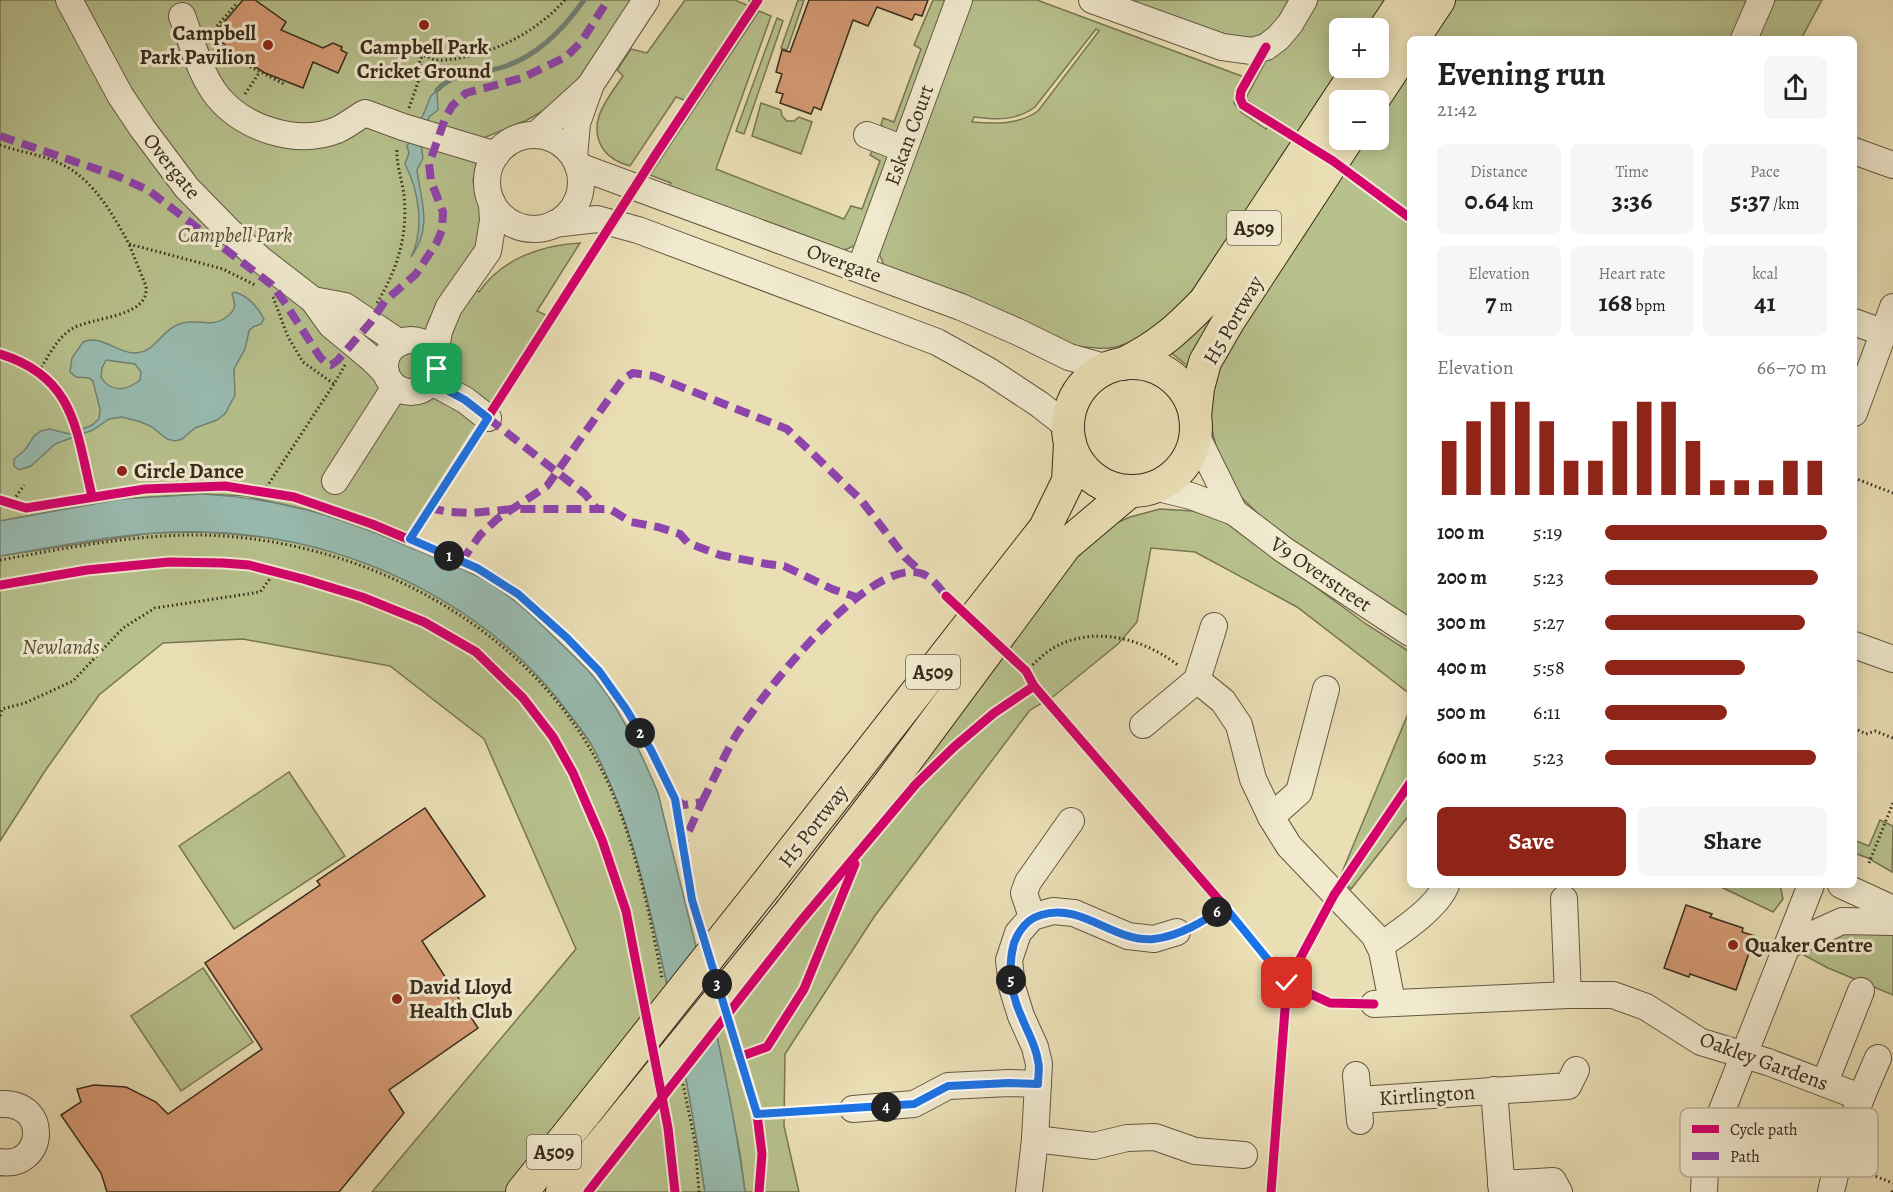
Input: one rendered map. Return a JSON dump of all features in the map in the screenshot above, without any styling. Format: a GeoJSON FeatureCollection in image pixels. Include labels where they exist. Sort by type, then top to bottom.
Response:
{"type":"FeatureCollection","features":[{"type":"Feature","properties":{"kind":"main road"},"geometry":{"type":"LineString","coordinates":[[1389,22],[1404,0]]}},
{"type":"Feature","properties":{"kind":"main road"},"geometry":{"type":"LineString","coordinates":[[1415,36],[1439,0]]}},
{"type":"Feature","properties":{"kind":"main road"},"geometry":{"type":"LineString","coordinates":[[1380,90],[1407,49]]}},
{"type":"Feature","properties":{"kind":"main road","name":"H5 Portway"},"geometry":{"type":"LineString","coordinates":[[1116,366],[1150,351],[1175,332],[1205,301],[1352,78]]}},
{"type":"Feature","properties":{"kind":"main road","name":"H5 Portway"},"geometry":{"type":"LineString","coordinates":[[1195,425],[1198,387],[1205,362],[1228,322],[1340,150]]}},
{"type":"Feature","properties":{"kind":"main road"},"geometry":{"type":"LineString","coordinates":[[1116,366],[1143,364],[1161,370],[1177,382],[1189,398],[1195,425]]}},
{"type":"Feature","properties":{"kind":"main road","name":"A509"},"geometry":{"type":"LineString","coordinates":[[1069,435],[1071,408],[1079,391],[1092,377],[1116,366]]}},
{"type":"Feature","properties":{"kind":"main road","name":"A509"},"geometry":{"type":"LineString","coordinates":[[1142,489],[1169,479],[1182,466],[1191,451],[1195,425]]}},
{"type":"Feature","properties":{"kind":"main road"},"geometry":{"type":"LineString","coordinates":[[1069,435],[1078,462],[1092,477],[1110,487],[1142,489]]}},
{"type":"Feature","properties":{"kind":"main road","name":"H5 Portway"},"geometry":{"type":"LineString","coordinates":[[522,1192],[1046,528],[1068,481],[1069,435]]}},
{"type":"Feature","properties":{"kind":"main road","name":"H5 Portway"},"geometry":{"type":"LineString","coordinates":[[562,1192],[791,911],[889,784],[1066,545],[1142,489]]}},
{"type":"Feature","properties":{"kind":"street","name":"Overgate"},"geometry":{"type":"LineString","coordinates":[[69,0],[120,95],[175,172],[231,233],[313,300],[331,325],[372,359],[390,380]]}},
{"type":"Feature","properties":{"kind":"street"},"geometry":{"type":"LineString","coordinates":[[488,250],[529,229],[554,224],[566,216],[577,200],[581,179],[576,161],[577,123],[591,84],[646,0]]}},
{"type":"Feature","properties":{"kind":"street","name":"Eskan Court"},"geometry":{"type":"LineString","coordinates":[[860,269],[959,0]]}},
{"type":"Feature","properties":{"kind":"street"},"geometry":{"type":"LineString","coordinates":[[1092,0],[1222,47],[1252,51],[1266,47],[1278,38],[1290,24],[1304,0]]}},
{"type":"Feature","properties":{"kind":"street"},"geometry":{"type":"LineString","coordinates":[[1745,36],[1761,0]]}},
{"type":"Feature","properties":{"kind":"street"},"geometry":{"type":"LineString","coordinates":[[182,16],[202,68],[218,96],[242,118],[270,131],[306,136],[337,130],[365,113],[496,155]]}},
{"type":"Feature","properties":{"kind":"street"},"geometry":{"type":"LineString","coordinates":[[536,135],[591,84]]}},
{"type":"Feature","properties":{"kind":"street"},"geometry":{"type":"LineString","coordinates":[[449,307],[389,352],[385,366],[390,380],[410,392],[426,388],[432,382],[437,369],[435,356],[439,331],[449,307],[488,250],[493,221],[487,178],[496,155],[513,140],[536,135],[550,138],[563,146],[576,161]]}},
{"type":"Feature","properties":{"kind":"street"},"geometry":{"type":"LineString","coordinates":[[867,135],[904,149]]}},
{"type":"Feature","properties":{"kind":"street"},"geometry":{"type":"LineString","coordinates":[[1857,152],[1893,165]]}},
{"type":"Feature","properties":{"kind":"street","name":"Overgate"},"geometry":{"type":"LineString","coordinates":[[576,161],[621,181],[961,307],[1069,357],[1116,366]]}},
{"type":"Feature","properties":{"kind":"street"},"geometry":{"type":"LineString","coordinates":[[492,203],[507,221],[529,229]]}},
{"type":"Feature","properties":{"kind":"street","name":"Overgate"},"geometry":{"type":"LineString","coordinates":[[554,224],[597,219],[638,230],[937,342],[989,371],[1039,404],[1069,435]]}},
{"type":"Feature","properties":{"kind":"street","name":"Overgate"},"geometry":{"type":"LineString","coordinates":[[313,300],[345,306],[403,341]]}},
{"type":"Feature","properties":{"kind":"street"},"geometry":{"type":"LineString","coordinates":[[1857,405],[1893,306]]}},
{"type":"Feature","properties":{"kind":"street"},"geometry":{"type":"LineString","coordinates":[[1857,323],[1884,333]]}},
{"type":"Feature","properties":{"kind":"street"},"geometry":{"type":"LineString","coordinates":[[403,341],[423,343],[435,356]]}},
{"type":"Feature","properties":{"kind":"street"},"geometry":{"type":"LineString","coordinates":[[336,481],[390,380]]}},
{"type":"Feature","properties":{"kind":"street"},"geometry":{"type":"LineString","coordinates":[[432,382],[465,400],[488,418]]}},
{"type":"Feature","properties":{"kind":"street","name":"V9 Overstreet"},"geometry":{"type":"LineString","coordinates":[[1195,425],[1234,512]]}},
{"type":"Feature","properties":{"kind":"street","name":"V9 Overstreet"},"geometry":{"type":"LineString","coordinates":[[1142,489],[1191,496],[1234,512],[1284,550],[1407,631]]}},
{"type":"Feature","properties":{"kind":"street"},"geometry":{"type":"LineString","coordinates":[[1143,725],[1197,680],[1214,626]]}},
{"type":"Feature","properties":{"kind":"street"},"geometry":{"type":"LineString","coordinates":[[1857,646],[1893,659]]}},
{"type":"Feature","properties":{"kind":"street","name":"Oakley Gardens"},"geometry":{"type":"LineString","coordinates":[[1197,680],[1223,701],[1239,725],[1253,779],[1288,846],[1374,935],[1380,946],[1386,968],[1383,1003],[1613,995],[1646,1007],[1701,1042],[1825,1082],[1860,1097]]}},
{"type":"Feature","properties":{"kind":"street"},"geometry":{"type":"LineString","coordinates":[[1271,817],[1299,792],[1326,689]]}},
{"type":"Feature","properties":{"kind":"street"},"geometry":{"type":"LineString","coordinates":[[1032,917],[1024,892],[1028,882],[1071,821]]}},
{"type":"Feature","properties":{"kind":"street"},"geometry":{"type":"LineString","coordinates":[[1380,946],[1437,900],[1444,888]]}},
{"type":"Feature","properties":{"kind":"street"},"geometry":{"type":"LineString","coordinates":[[1723,1108],[1810,888]]}},
{"type":"Feature","properties":{"kind":"street"},"geometry":{"type":"LineString","coordinates":[[1848,888],[1893,909]]}},
{"type":"Feature","properties":{"kind":"street"},"geometry":{"type":"LineString","coordinates":[[1563,900],[1568,995]]}},
{"type":"Feature","properties":{"kind":"street"},"geometry":{"type":"LineString","coordinates":[[1029,1192],[1035,1139],[1039,1064],[1035,1047],[1021,1016],[1012,987],[1009,960],[1018,933],[1032,917],[1053,911],[1074,913],[1128,936],[1154,939],[1177,932]]}},
{"type":"Feature","properties":{"kind":"street"},"geometry":{"type":"LineString","coordinates":[[1787,945],[1842,921],[1893,922]]}},
{"type":"Feature","properties":{"kind":"street"},"geometry":{"type":"LineString","coordinates":[[1825,1082],[1861,991]]}},
{"type":"Feature","properties":{"kind":"street"},"geometry":{"type":"LineString","coordinates":[[1841,1042],[1885,1061],[1860,1097],[1856,1108]]}},
{"type":"Feature","properties":{"kind":"street","name":"Kirtlington"},"geometry":{"type":"LineString","coordinates":[[1358,1099],[1568,1086],[1576,1070]]}},
{"type":"Feature","properties":{"kind":"street"},"geometry":{"type":"LineString","coordinates":[[853,1109],[914,1104],[948,1086],[1038,1084]]}},
{"type":"Feature","properties":{"kind":"street","name":"Kirtlington"},"geometry":{"type":"LineString","coordinates":[[1494,1090],[1501,1188]]}},
{"type":"Feature","properties":{"kind":"street"},"geometry":{"type":"LineString","coordinates":[[0,1104],[10,1103],[22,1107],[31,1115],[36,1128],[36,1139],[31,1151],[19,1161],[0,1162]]}},
{"type":"Feature","properties":{"kind":"street"},"geometry":{"type":"LineString","coordinates":[[1035,1139],[1094,1146],[1127,1138],[1155,1137],[1196,1151],[1244,1155]]}},
{"type":"Feature","properties":{"kind":"street"},"geometry":{"type":"LineString","coordinates":[[1704,1192],[1705,1177]]}},
{"type":"Feature","properties":{"kind":"street"},"geometry":{"type":"LineString","coordinates":[[1831,1192],[1834,1177]]}},
{"type":"Feature","properties":{"kind":"street"},"geometry":{"type":"LineString","coordinates":[[1501,1188],[1553,1181],[1559,1192]]}},
{"type":"Feature","properties":{"kind":"path"},"geometry":{"type":"LineString","coordinates":[[432,60],[432,64],[427,68],[419,64],[423,56],[432,60],[464,57],[507,44],[536,26],[565,0]]}},
{"type":"Feature","properties":{"kind":"path"},"geometry":{"type":"LineString","coordinates":[[750,12],[754,1]]}},
{"type":"Feature","properties":{"kind":"path"},"geometry":{"type":"LineString","coordinates":[[237,3],[209,35],[239,61],[285,85]]}},
{"type":"Feature","properties":{"kind":"path"},"geometry":{"type":"LineString","coordinates":[[234,110],[259,73]]}},
{"type":"Feature","properties":{"kind":"path"},"geometry":{"type":"LineString","coordinates":[[28,365],[41,374],[61,339],[71,329],[89,321],[129,311],[143,301],[147,292],[146,286],[129,244]]}},
{"type":"Feature","properties":{"kind":"path"},"geometry":{"type":"LineString","coordinates":[[264,492],[334,384]]}},
{"type":"Feature","properties":{"kind":"path"},"geometry":{"type":"LineString","coordinates":[[1857,479],[1893,493]]}},
{"type":"Feature","properties":{"kind":"path"},"geometry":{"type":"LineString","coordinates":[[11,504],[24,485]]}},
{"type":"Feature","properties":{"kind":"path"},"geometry":{"type":"LineString","coordinates":[[0,560],[150,537],[202,535],[225,537],[295,546],[342,559],[382,574],[437,601],[474,625],[528,670],[548,692],[593,753],[617,805],[628,836],[647,908],[664,988]]}},
{"type":"Feature","properties":{"kind":"path"},"geometry":{"type":"LineString","coordinates":[[0,716],[2,709],[25,703],[73,681],[123,628],[155,608],[260,592],[275,572]]}},
{"type":"Feature","properties":{"kind":"path"},"geometry":{"type":"LineString","coordinates":[[1026,671],[1053,648],[1074,638],[1098,635],[1148,646],[1197,680]]}},
{"type":"Feature","properties":{"kind":"path"},"geometry":{"type":"LineString","coordinates":[[1857,730],[1866,734],[1875,731],[1893,738]]}},
{"type":"Feature","properties":{"kind":"path"},"geometry":{"type":"LineString","coordinates":[[1869,864],[1893,803]]}},
{"type":"Feature","properties":{"kind":"path"},"geometry":{"type":"LineString","coordinates":[[679,1079],[695,1142],[699,1192]]}},
{"type":"Feature","properties":{"kind":"path"},"geometry":{"type":"LineString","coordinates":[[1877,1177],[1893,1183]]}},
{"type":"Feature","properties":{"kind":"green space","name":"Campbell Park"},"geometry":{"type":"Polygon","coordinates":[[[0,0],[646,0],[560,101],[527,120],[481,139],[473,182],[488,192],[492,203],[466,283],[479,292],[499,271],[523,256],[551,247],[580,243],[537,311],[548,316],[537,332],[541,335],[410,539],[408,546],[325,514],[246,496],[203,494],[121,499],[0,521],[0,0]]]}},
{"type":"Feature","properties":{"kind":"green space"},"geometry":{"type":"Polygon","coordinates":[[[685,0],[735,0],[751,7],[687,101],[676,97],[630,166],[612,158],[603,149],[598,139],[598,120],[611,93],[623,76],[617,70],[631,49],[647,53],[685,0]]]}},
{"type":"Feature","properties":{"kind":"green space"},"geometry":{"type":"Polygon","coordinates":[[[798,0],[804,0],[787,50],[781,48],[798,0]]]}},
{"type":"Feature","properties":{"kind":"green space"},"geometry":{"type":"Polygon","coordinates":[[[933,0],[951,0],[900,132],[893,134],[881,125],[883,118],[894,122],[921,49],[914,45],[933,0]]]}},
{"type":"Feature","properties":{"kind":"green space"},"geometry":{"type":"Polygon","coordinates":[[[970,0],[1037,0],[1244,77],[1237,90],[1234,103],[1242,113],[1266,129],[1273,118],[1246,98],[1269,55],[1315,0],[1391,0],[1378,18],[1329,18],[1329,78],[1338,78],[1185,301],[1169,317],[1141,337],[1109,348],[1076,346],[884,265],[878,251],[970,0]],[[1096,29],[1035,107],[1013,117],[998,119],[974,117],[972,122],[1014,121],[1038,111],[1099,31],[1096,29]]]}},
{"type":"Feature","properties":{"kind":"green space"},"geometry":{"type":"Polygon","coordinates":[[[1122,0],[1293,0],[1281,19],[1258,39],[1238,41],[1122,0]]]}},
{"type":"Feature","properties":{"kind":"green space"},"geometry":{"type":"Polygon","coordinates":[[[1439,0],[1822,0],[1803,36],[1415,36],[1439,0]]]}},
{"type":"Feature","properties":{"kind":"green space"},"geometry":{"type":"Polygon","coordinates":[[[759,11],[771,16],[716,169],[844,219],[851,206],[862,209],[880,161],[870,155],[874,148],[882,149],[889,159],[858,239],[854,246],[842,251],[667,190],[671,183],[650,175],[759,11]]]}},
{"type":"Feature","properties":{"kind":"green space"},"geometry":{"type":"Polygon","coordinates":[[[777,18],[783,21],[744,134],[736,131],[777,18]]]}},
{"type":"Feature","properties":{"kind":"green space"},"geometry":{"type":"Polygon","coordinates":[[[1407,49],[1407,618],[1279,534],[1239,495],[1220,461],[1208,415],[1228,322],[1340,150],[1389,150],[1389,90],[1384,90],[1407,49]]]}},
{"type":"Feature","properties":{"kind":"green space"},"geometry":{"type":"Polygon","coordinates":[[[761,103],[781,110],[782,116],[787,121],[794,121],[799,117],[812,122],[801,154],[752,136],[761,103]]]}},
{"type":"Feature","properties":{"kind":"green space"},"geometry":{"type":"Polygon","coordinates":[[[1329,137],[1329,150],[1333,150],[1188,366],[1170,352],[1329,137]]]}},
{"type":"Feature","properties":{"kind":"green space"},"geometry":{"type":"Polygon","coordinates":[[[1160,509],[1193,511],[1227,522],[1366,624],[1407,650],[1407,692],[1297,607],[1195,552],[1151,548],[1137,622],[1118,644],[1054,696],[1030,710],[874,917],[785,1054],[784,1126],[799,1192],[745,1192],[740,1154],[716,1031],[800,922],[1066,545],[1130,517],[1160,509]]]}},
{"type":"Feature","properties":{"kind":"green space","name":"Newlands"},"geometry":{"type":"Polygon","coordinates":[[[203,532],[295,542],[359,560],[391,573],[422,588],[480,624],[531,667],[560,701],[596,752],[616,794],[631,838],[676,1026],[705,1192],[562,1192],[620,1122],[610,1083],[522,1192],[372,1192],[576,949],[484,739],[390,666],[243,639],[163,643],[99,695],[45,771],[0,841],[0,556],[151,533],[203,532]]]}},
{"type":"Feature","properties":{"kind":"green space"},"geometry":{"type":"Polygon","coordinates":[[[1407,716],[1407,818],[1351,889],[1340,877],[1407,716]]]}},
{"type":"Feature","properties":{"kind":"green space"},"geometry":{"type":"Polygon","coordinates":[[[289,772],[345,856],[234,929],[179,846],[289,772]]]}},
{"type":"Feature","properties":{"kind":"green space"},"geometry":{"type":"Polygon","coordinates":[[[1880,820],[1893,826],[1892,872],[1857,854],[1857,841],[1869,846],[1880,820]]]}},
{"type":"Feature","properties":{"kind":"green space"},"geometry":{"type":"Polygon","coordinates":[[[1723,888],[1781,888],[1783,899],[1773,912],[1723,888]]]}},
{"type":"Feature","properties":{"kind":"green space"},"geometry":{"type":"Polygon","coordinates":[[[1893,922],[1893,995],[1828,968],[1787,946],[1893,922]]]}},
{"type":"Feature","properties":{"kind":"green space"},"geometry":{"type":"Polygon","coordinates":[[[203,968],[253,1042],[181,1091],[131,1016],[203,968]]]}},
{"type":"Feature","properties":{"kind":"water"},"geometry":{"type":"Polygon","coordinates":[[[437,90],[438,110],[429,117],[421,145],[423,158],[417,170],[424,225],[418,246],[411,257],[419,222],[417,198],[405,164],[409,153],[407,146],[431,96],[437,90]]]}},
{"type":"Feature","properties":{"kind":"water"},"geometry":{"type":"Polygon","coordinates":[[[234,292],[248,299],[264,319],[261,324],[249,331],[245,349],[234,369],[235,395],[225,414],[217,420],[195,428],[182,439],[175,441],[167,439],[152,427],[141,422],[122,417],[109,419],[93,430],[55,444],[31,466],[19,470],[14,466],[14,459],[41,431],[49,429],[70,434],[92,425],[99,419],[100,409],[93,381],[89,378],[76,377],[70,372],[72,358],[83,342],[96,340],[128,352],[142,352],[153,346],[166,332],[177,325],[223,320],[234,308],[232,294],[234,292]],[[106,360],[101,377],[114,388],[130,386],[140,380],[141,372],[135,364],[106,360]]]}},
{"type":"Feature","properties":{"kind":"water"},"geometry":{"type":"Polygon","coordinates":[[[203,494],[255,499],[327,516],[375,533],[473,574],[501,591],[527,611],[598,682],[632,736],[658,793],[718,1041],[745,1192],[705,1192],[683,1063],[645,889],[632,843],[607,775],[590,742],[567,711],[533,671],[494,636],[452,606],[406,581],[357,560],[307,545],[255,536],[203,532],[152,533],[0,556],[0,521],[121,499],[203,494]]]}},
{"type":"Feature","properties":{"kind":"building","name":"Campbell Park Pavilion"},"geometry":{"type":"Polygon","coordinates":[[[243,0],[255,0],[286,22],[281,30],[323,48],[333,43],[342,47],[341,50],[347,53],[338,73],[313,62],[303,88],[265,73],[241,58],[213,35],[243,0]]]}},
{"type":"Feature","properties":{"kind":"building"},"geometry":{"type":"Polygon","coordinates":[[[809,0],[928,0],[922,16],[915,14],[912,20],[877,7],[868,26],[853,20],[821,110],[814,107],[811,114],[780,103],[783,94],[776,92],[782,74],[776,72],[782,50],[790,52],[809,0]]]}},
{"type":"Feature","properties":{"kind":"building","name":"David Lloyd Health Club"},"geometry":{"type":"Polygon","coordinates":[[[425,808],[485,896],[422,941],[478,1028],[389,1090],[404,1113],[339,1192],[107,1192],[101,1173],[61,1115],[81,1102],[77,1089],[94,1085],[126,1087],[156,1102],[168,1114],[262,1049],[205,963],[320,885],[317,881],[425,808]]]}},
{"type":"Feature","properties":{"kind":"building","name":"Quaker Centre"},"geometry":{"type":"Polygon","coordinates":[[[1686,905],[1712,914],[1710,917],[1743,928],[1742,932],[1755,936],[1736,990],[1690,974],[1689,977],[1664,968],[1686,905]]]}},
{"type":"Feature","properties":{"kind":"waterway"},"geometry":{"type":"LineString","coordinates":[[437,90],[453,78],[506,66],[529,55],[550,39],[584,0]]}},
{"type":"Feature","properties":{"kind":"marked path"},"geometry":{"type":"LineString","coordinates":[[0,136],[117,176],[148,190],[272,285],[320,357],[331,365],[370,323],[385,301],[416,274],[437,242],[442,230],[443,212],[431,181],[429,164],[452,106],[466,93],[522,78],[566,57],[581,42],[608,0]]}},
{"type":"Feature","properties":{"kind":"marked path"},"geometry":{"type":"LineString","coordinates":[[461,562],[480,535],[497,519],[547,486],[623,379],[633,373],[654,376],[787,429],[861,500],[905,557],[922,573]]}},
{"type":"Feature","properties":{"kind":"marked path"},"geometry":{"type":"LineString","coordinates":[[488,418],[585,494],[597,509]]}},
{"type":"Feature","properties":{"kind":"marked path"},"geometry":{"type":"LineString","coordinates":[[429,508],[471,513],[513,509],[610,509],[631,522],[680,534],[688,543],[720,555],[784,566],[832,589],[859,598]]}},
{"type":"Feature","properties":{"kind":"marked path"},"geometry":{"type":"LineString","coordinates":[[702,802],[735,737],[767,692],[817,634],[845,608],[872,587],[898,574],[924,574],[935,582],[946,596]]}},
{"type":"Feature","properties":{"kind":"marked path"},"geometry":{"type":"LineString","coordinates":[[675,799],[684,805],[702,802],[684,842]]}},
{"type":"Feature","properties":{"kind":"cycle path"},"geometry":{"type":"LineString","coordinates":[[410,539],[656,154],[758,0]]}},
{"type":"Feature","properties":{"kind":"cycle path"},"geometry":{"type":"LineString","coordinates":[[1266,47],[1241,91],[1240,98],[1243,105],[1333,161],[1407,216]]}},
{"type":"Feature","properties":{"kind":"cycle path"},"geometry":{"type":"LineString","coordinates":[[0,354],[25,364],[44,377],[58,392],[76,428],[92,496]]}},
{"type":"Feature","properties":{"kind":"cycle path"},"geometry":{"type":"LineString","coordinates":[[0,500],[26,508],[145,489],[225,486],[294,497],[372,524],[477,568],[518,594],[567,638],[599,671],[626,709],[651,750],[675,799],[692,900],[757,1114],[762,1154],[759,1192]]}},
{"type":"Feature","properties":{"kind":"cycle path"},"geometry":{"type":"LineString","coordinates":[[0,585],[87,570],[169,562],[249,565],[362,597],[424,622],[476,652],[523,698],[553,737],[573,773],[602,840],[626,911],[668,1128],[675,1192]]}},
{"type":"Feature","properties":{"kind":"cycle path"},"geometry":{"type":"LineString","coordinates":[[946,596],[1026,671],[1034,686],[1225,907],[1287,983],[1330,1003],[1374,1004]]}},
{"type":"Feature","properties":{"kind":"cycle path"},"geometry":{"type":"LineString","coordinates":[[588,1192],[800,922],[916,784],[994,713],[1034,686]]}},
{"type":"Feature","properties":{"kind":"cycle path"},"geometry":{"type":"LineString","coordinates":[[1271,1192],[1287,983],[1334,895],[1407,787]]}},
{"type":"Feature","properties":{"kind":"cycle path"},"geometry":{"type":"LineString","coordinates":[[739,1057],[767,1047],[804,989],[855,864]]}},
{"type":"Feature","properties":{"kind":"cycle path"},"geometry":{"type":"LineString","coordinates":[[757,1114],[853,1109]]}},
{"type":"Feature","properties":{"kind":"place","name":"Campbell Park Cricket Ground"},"geometry":{"type":"Point","coordinates":[424,25]}},
{"type":"Feature","properties":{"kind":"place","name":"Campbell Park Pavilion"},"geometry":{"type":"Point","coordinates":[268,45]}},
{"type":"Feature","properties":{"kind":"place","name":"Circle Dance"},"geometry":{"type":"Point","coordinates":[122,471]}},
{"type":"Feature","properties":{"kind":"place","name":"Quaker Centre"},"geometry":{"type":"Point","coordinates":[1733,945]}},
{"type":"Feature","properties":{"kind":"place","name":"David Lloyd Health Club"},"geometry":{"type":"Point","coordinates":[397,999]}},
{"type":"Feature","properties":{"kind":"route"},"geometry":{"type":"LineString","coordinates":[[437,369],[432,382],[465,400],[488,418],[410,539],[477,568],[518,594],[567,638],[599,671],[651,750],[675,799],[692,900],[757,1114],[914,1104],[948,1086],[1038,1084],[1039,1064],[1035,1047],[1021,1016],[1012,987],[1009,960],[1018,933],[1032,917],[1053,911],[1074,913],[1128,936],[1154,939],[1202,922],[1225,907],[1287,983]]}}]}
